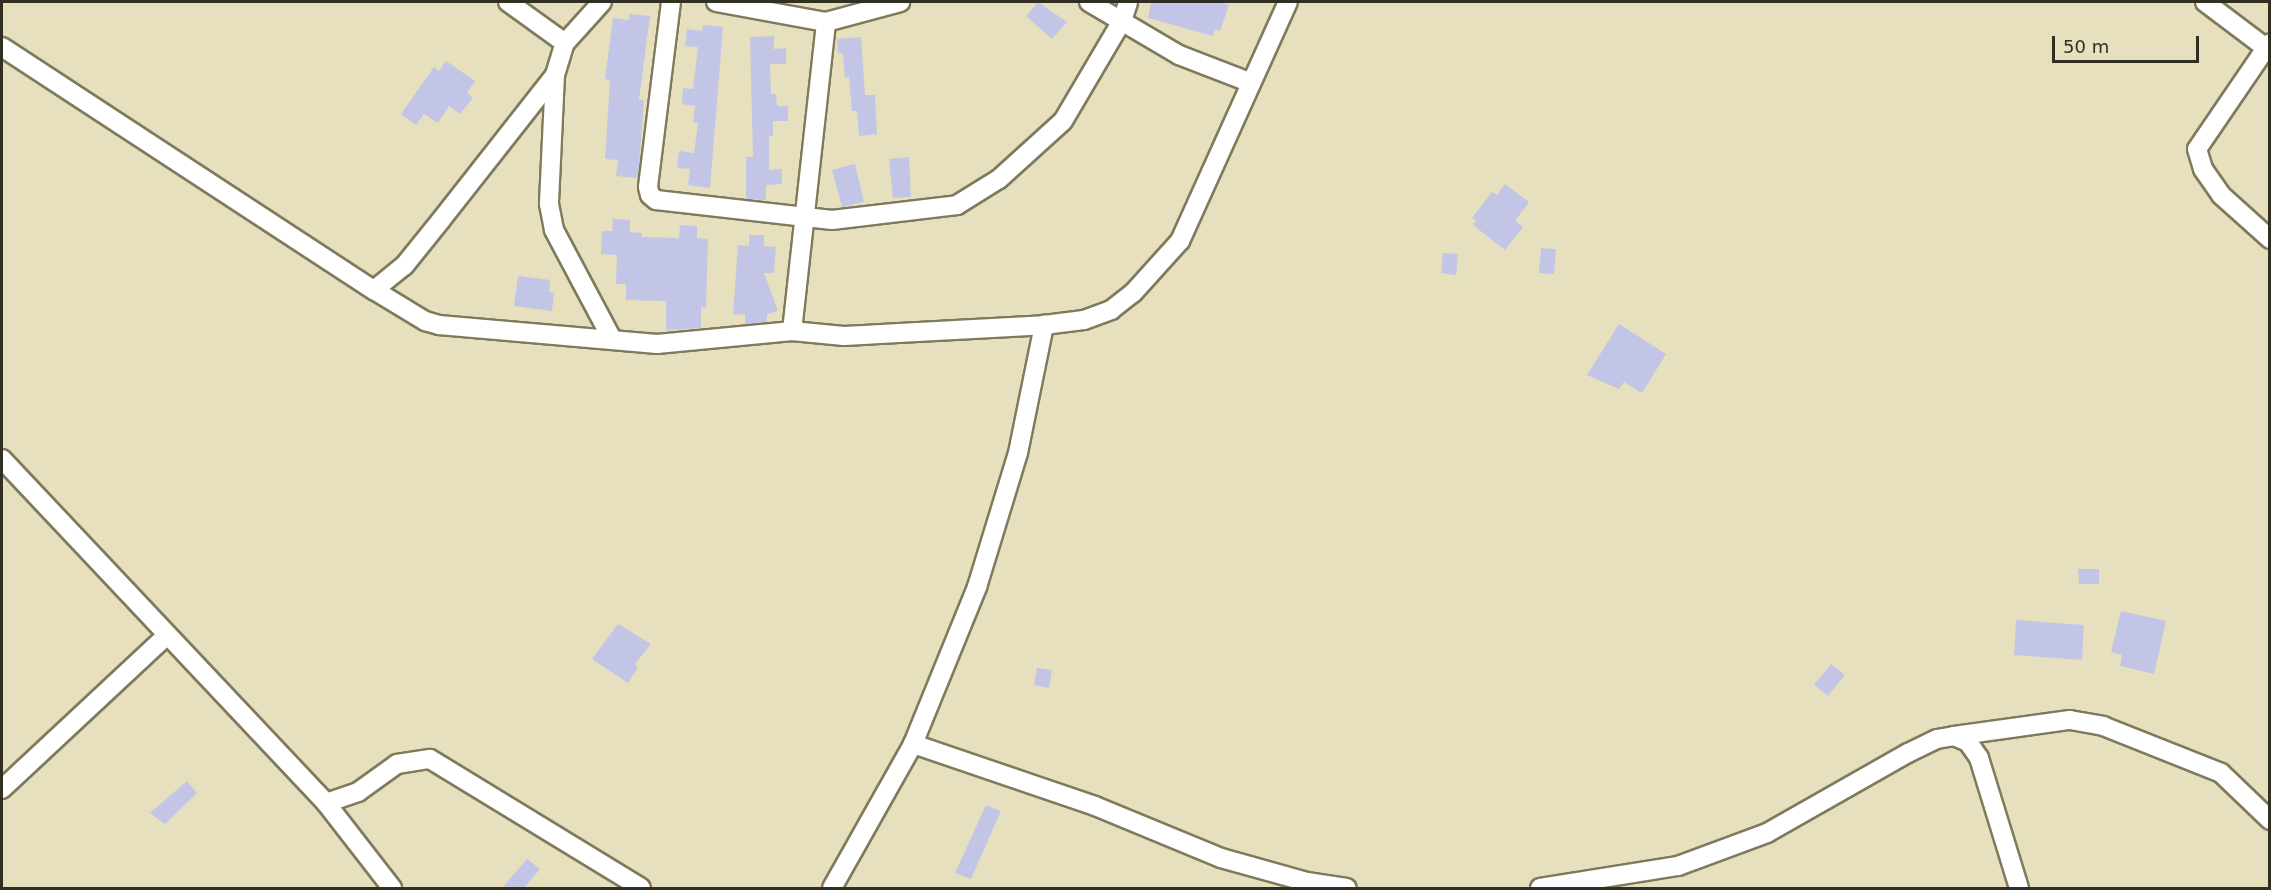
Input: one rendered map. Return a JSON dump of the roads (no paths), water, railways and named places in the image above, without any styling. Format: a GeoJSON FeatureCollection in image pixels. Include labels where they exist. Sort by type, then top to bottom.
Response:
{"type":"FeatureCollection","features":[{"type":"Feature","properties":{"kind":"street"},"geometry":{"type":"LineString","coordinates":[[508,2],[565,43]]}},
{"type":"Feature","properties":{"kind":"street"},"geometry":{"type":"LineString","coordinates":[[602,2],[565,43],[555,75],[549,204],[554,230],[611,337]]}},
{"type":"Feature","properties":{"kind":"street"},"geometry":{"type":"LineString","coordinates":[[671,2],[648,187],[650,195],[656,200],[832,220],[933,210],[975,195],[1043,142],[1063,121],[1122,21],[1128,2]]}},
{"type":"Feature","properties":{"kind":"street"},"geometry":{"type":"LineString","coordinates":[[716,2],[826,22],[900,2]]}},
{"type":"Feature","properties":{"kind":"street"},"geometry":{"type":"LineString","coordinates":[[1089,2],[1179,55],[1249,82]]}},
{"type":"Feature","properties":{"kind":"street"},"geometry":{"type":"LineString","coordinates":[[2,47],[425,321],[439,325],[611,337],[675,344],[792,331],[844,336],[1044,325],[1084,320],[1111,310],[1167,258],[1191,223],[1249,82],[1288,2]]}},
{"type":"Feature","properties":{"kind":"street"},"geometry":{"type":"LineString","coordinates":[[2205,2],[2268,45],[2197,149],[2199,159],[2221,195],[2270,239]]}},
{"type":"Feature","properties":{"kind":"street"},"geometry":{"type":"LineString","coordinates":[[792,331],[826,22]]}},
{"type":"Feature","properties":{"kind":"street"},"geometry":{"type":"LineString","coordinates":[[374,290],[412,256],[555,75]]}},
{"type":"Feature","properties":{"kind":"street"},"geometry":{"type":"LineString","coordinates":[[832,888],[913,744],[977,587],[1004,504],[1031,401],[1044,325]]}},
{"type":"Feature","properties":{"kind":"street"},"geometry":{"type":"LineString","coordinates":[[2,459],[166,636],[326,803],[392,888]]}},
{"type":"Feature","properties":{"kind":"street"},"geometry":{"type":"LineString","coordinates":[[2,789],[166,636]]}},
{"type":"Feature","properties":{"kind":"street"},"geometry":{"type":"LineString","coordinates":[[1540,888],[1678,866],[1767,833],[1937,739],[2070,720],[2103,726],[2221,773],[2270,820]]}},
{"type":"Feature","properties":{"kind":"street"},"geometry":{"type":"LineString","coordinates":[[1954,736],[1968,742],[1979,758],[2019,888]]}},
{"type":"Feature","properties":{"kind":"street"},"geometry":{"type":"LineString","coordinates":[[913,744],[1095,806],[1221,858],[1307,882],[1347,888]]}},
{"type":"Feature","properties":{"kind":"street"},"geometry":{"type":"LineString","coordinates":[[326,803],[358,792],[397,764],[430,759],[641,888]]}}]}
